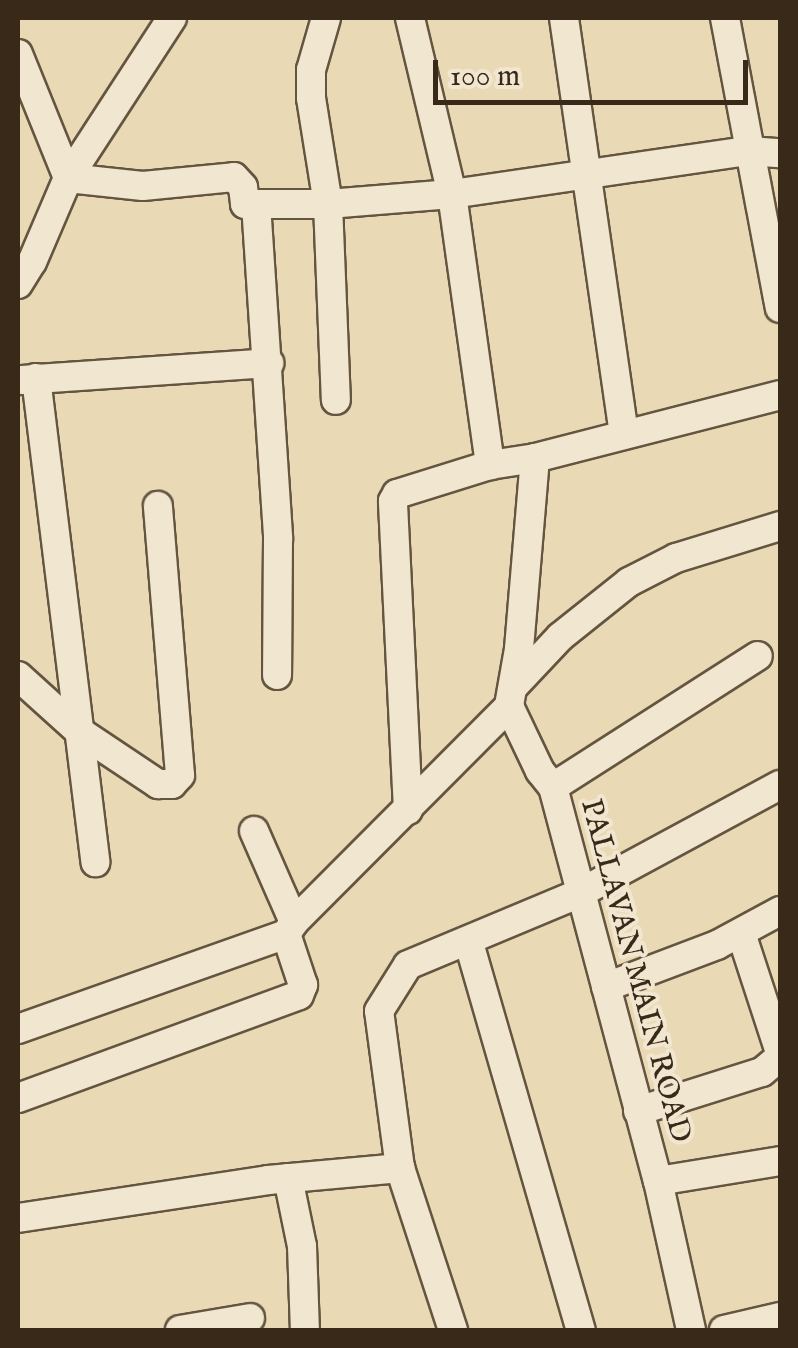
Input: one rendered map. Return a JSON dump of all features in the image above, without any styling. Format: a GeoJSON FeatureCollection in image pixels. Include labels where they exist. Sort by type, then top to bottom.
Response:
{"type":"FeatureCollection","features":[{"type":"Feature","properties":{"kind":"street"},"geometry":{"type":"LineString","coordinates":[[326,18],[311,70],[311,98],[328,204],[336,400]]}},
{"type":"Feature","properties":{"kind":"street"},"geometry":{"type":"LineString","coordinates":[[410,18],[452,194],[490,464]]}},
{"type":"Feature","properties":{"kind":"street"},"geometry":{"type":"LineString","coordinates":[[564,18],[624,433]]}},
{"type":"Feature","properties":{"kind":"street"},"geometry":{"type":"LineString","coordinates":[[725,18],[748,151],[779,293]]}},
{"type":"Feature","properties":{"kind":"street"},"geometry":{"type":"LineString","coordinates":[[18,284],[32,262],[68,178],[159,25]]}},
{"type":"Feature","properties":{"kind":"street"},"geometry":{"type":"LineString","coordinates":[[18,54],[68,178]]}},
{"type":"Feature","properties":{"kind":"street"},"geometry":{"type":"LineString","coordinates":[[68,178],[144,186],[234,177],[244,187],[245,204],[328,204],[587,177],[748,151],[780,153]]}},
{"type":"Feature","properties":{"kind":"street"},"geometry":{"type":"LineString","coordinates":[[256,204],[270,363],[278,539],[277,676]]}},
{"type":"Feature","properties":{"kind":"street"},"geometry":{"type":"LineString","coordinates":[[94,862],[80,732],[27,379],[270,363]]}},
{"type":"Feature","properties":{"kind":"street"},"geometry":{"type":"LineString","coordinates":[[408,810],[394,501],[397,494],[490,464],[535,458],[780,395]]}},
{"type":"Feature","properties":{"kind":"street"},"geometry":{"type":"LineString","coordinates":[[512,696],[535,458]]}},
{"type":"Feature","properties":{"kind":"street"},"geometry":{"type":"LineString","coordinates":[[18,676],[80,732],[158,784],[172,784],[180,775],[158,506]]}},
{"type":"Feature","properties":{"kind":"street"},"geometry":{"type":"LineString","coordinates":[[18,1030],[290,928],[408,810],[560,637],[629,582],[676,558],[780,526]]}},
{"type":"Feature","properties":{"kind":"street"},"geometry":{"type":"LineString","coordinates":[[553,787],[758,656]]}},
{"type":"Feature","properties":{"kind":"street","name":"PALLAVAN MAIN ROAD"},"geometry":{"type":"LineString","coordinates":[[512,696],[540,771],[553,787],[658,1181],[691,1330]]}},
{"type":"Feature","properties":{"kind":"street"},"geometry":{"type":"LineString","coordinates":[[453,1330],[400,1168],[379,1011],[408,965],[469,943],[580,893],[780,785]]}},
{"type":"Feature","properties":{"kind":"street"},"geometry":{"type":"LineString","coordinates":[[18,1098],[299,995],[303,985],[290,928],[254,831]]}},
{"type":"Feature","properties":{"kind":"street"},"geometry":{"type":"LineString","coordinates":[[606,987],[741,933],[780,912]]}},
{"type":"Feature","properties":{"kind":"street"},"geometry":{"type":"LineString","coordinates":[[638,1112],[762,1072],[780,1054],[741,933]]}},
{"type":"Feature","properties":{"kind":"street"},"geometry":{"type":"LineString","coordinates":[[469,943],[582,1330]]}},
{"type":"Feature","properties":{"kind":"street"},"geometry":{"type":"LineString","coordinates":[[658,1181],[780,1160]]}},
{"type":"Feature","properties":{"kind":"street"},"geometry":{"type":"LineString","coordinates":[[18,1218],[288,1178],[400,1168]]}},
{"type":"Feature","properties":{"kind":"street"},"geometry":{"type":"LineString","coordinates":[[288,1178],[302,1246],[304,1330]]}},
{"type":"Feature","properties":{"kind":"street"},"geometry":{"type":"LineString","coordinates":[[724,1330],[780,1317]]}},
{"type":"Feature","properties":{"kind":"street"},"geometry":{"type":"LineString","coordinates":[[180,1330],[250,1318]]}}]}
